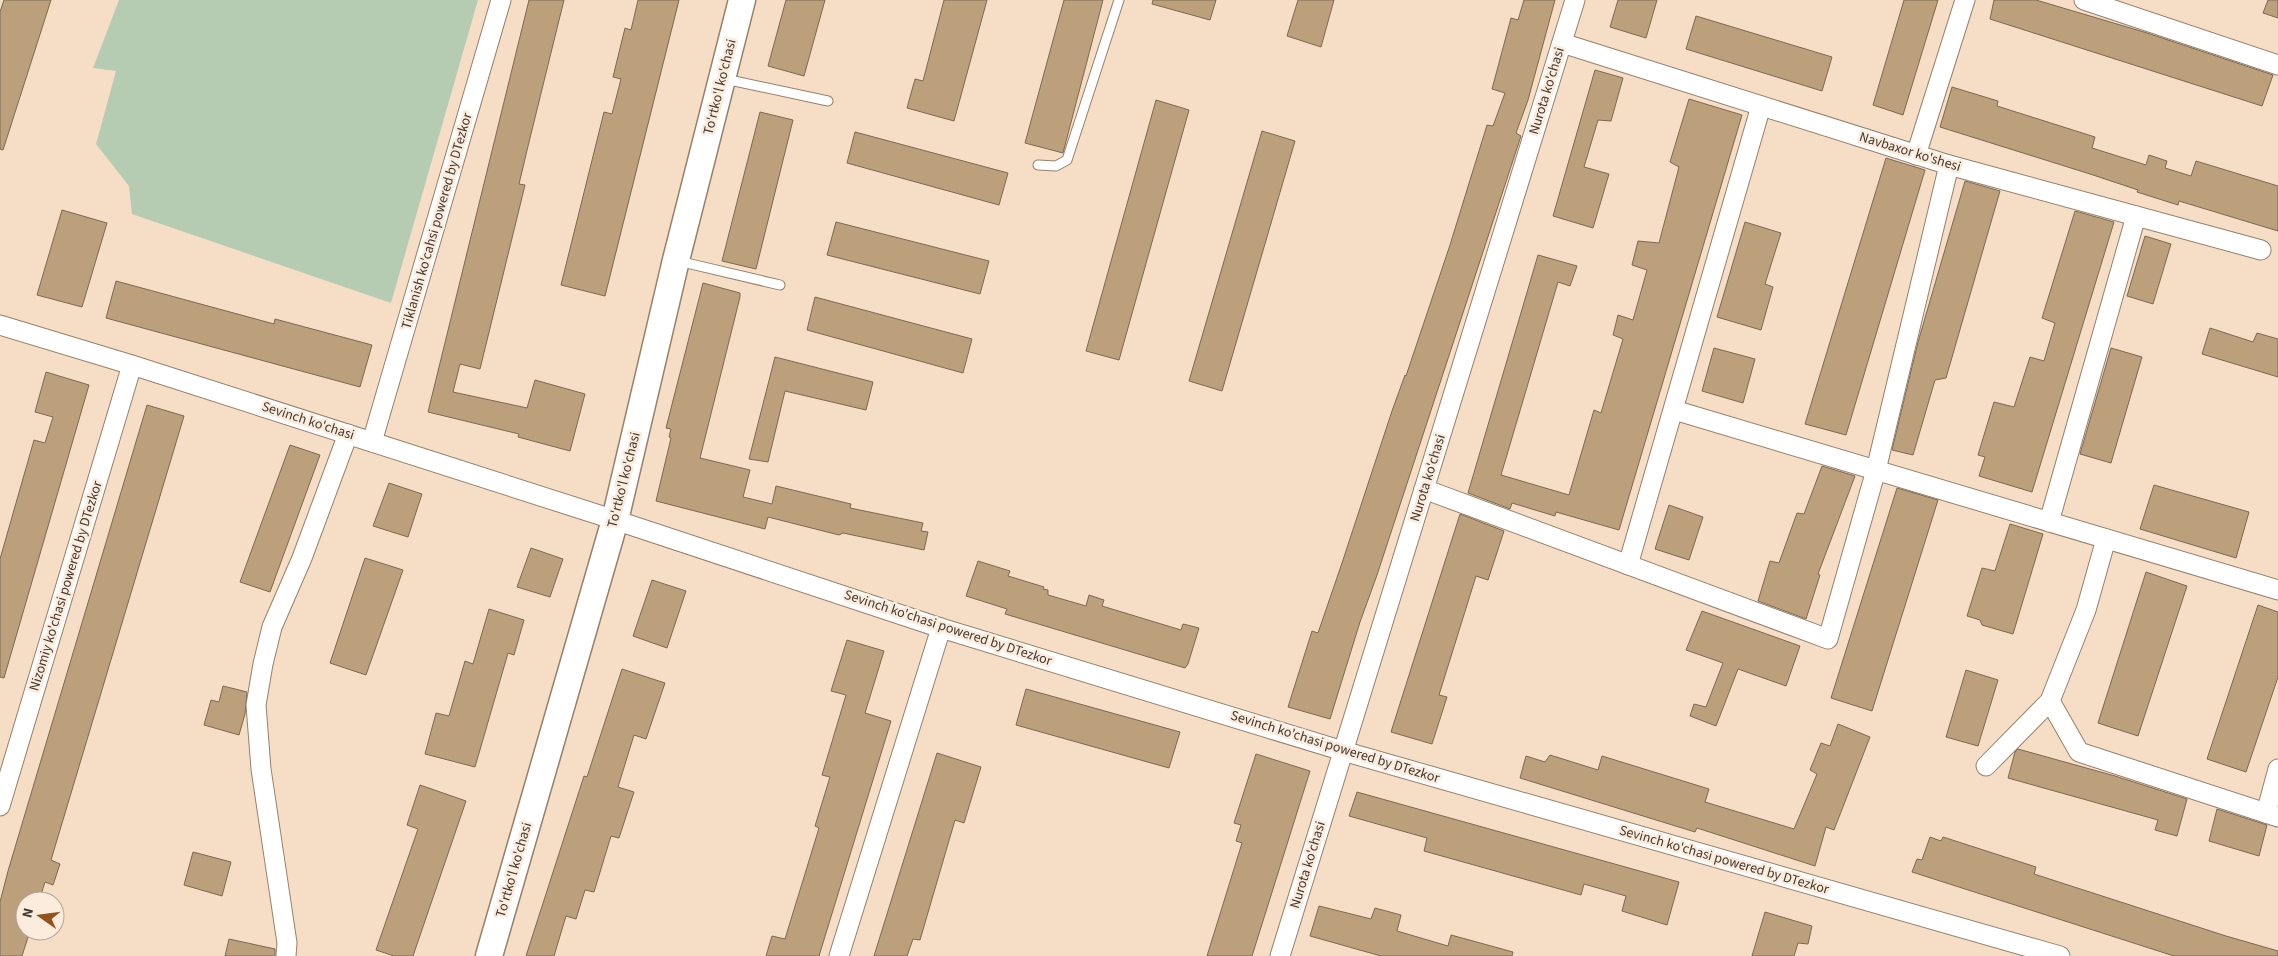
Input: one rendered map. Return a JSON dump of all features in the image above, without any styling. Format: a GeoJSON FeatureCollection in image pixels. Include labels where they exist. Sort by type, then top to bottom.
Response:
{"type":"FeatureCollection","features":[{"type":"Feature","properties":{"kind":"street","name":"Tiklanish ko'cahsi powered by DTezkor"},"geometry":{"type":"LineString","coordinates":[[372,442],[501,0]]}},
{"type":"Feature","properties":{"kind":"street","name":"To'rtko'l ko'chasi"},"geometry":{"type":"LineString","coordinates":[[488,956],[615,520],[676,260],[742,0]]}},
{"type":"Feature","properties":{"kind":"street","name":"Nurota ko'chasi"},"geometry":{"type":"LineString","coordinates":[[1283,955],[1343,751],[1575,0]]}},
{"type":"Feature","properties":{"kind":"street"},"geometry":{"type":"LineString","coordinates":[[1916,155],[1965,0]]}},
{"type":"Feature","properties":{"kind":"street"},"geometry":{"type":"LineString","coordinates":[[2084,0],[2278,65]]}},
{"type":"Feature","properties":{"kind":"street","name":"Navbaxor ko'shesi"},"geometry":{"type":"LineString","coordinates":[[1562,43],[1949,165],[2261,250]]}},
{"type":"Feature","properties":{"kind":"street"},"geometry":{"type":"LineString","coordinates":[[1628,565],[1761,106]]}},
{"type":"Feature","properties":{"kind":"street"},"geometry":{"type":"LineString","coordinates":[[1424,489],[1828,639],[1876,470],[1949,165]]}},
{"type":"Feature","properties":{"kind":"street"},"geometry":{"type":"LineString","coordinates":[[2049,522],[2136,216]]}},
{"type":"Feature","properties":{"kind":"street","name":"Sevinch ko'chasi"},"geometry":{"type":"LineString","coordinates":[[0,325],[132,365],[615,520]]}},
{"type":"Feature","properties":{"kind":"street","name":"Nizomiy ko'chasi powered by DTezkor"},"geometry":{"type":"LineString","coordinates":[[0,806],[132,365]]}},
{"type":"Feature","properties":{"kind":"street"},"geometry":{"type":"LineString","coordinates":[[1674,410],[2278,590]]}},
{"type":"Feature","properties":{"kind":"street"},"geometry":{"type":"LineString","coordinates":[[286,956],[287,943],[261,769],[256,705],[272,627],[302,558],[348,434]]}},
{"type":"Feature","properties":{"kind":"street","name":"Sevinch ko'chasi powered by DTezkor"},"geometry":{"type":"LineString","coordinates":[[615,520],[941,628],[1343,751],[2060,956]]}},
{"type":"Feature","properties":{"kind":"street"},"geometry":{"type":"LineString","coordinates":[[1986,766],[2050,701],[2086,610],[2106,539]]}},
{"type":"Feature","properties":{"kind":"street"},"geometry":{"type":"LineString","coordinates":[[840,956],[941,628]]}},
{"type":"Feature","properties":{"kind":"street"},"geometry":{"type":"LineString","coordinates":[[2050,701],[2079,752],[2272,815],[2278,769]]}},
{"type":"Feature","properties":{"kind":"lane"},"geometry":{"type":"LineString","coordinates":[[1038,165],[1056,166],[1067,160],[1119,0]]}},
{"type":"Feature","properties":{"kind":"lane"},"geometry":{"type":"LineString","coordinates":[[722,78],[828,102]]}},
{"type":"Feature","properties":{"kind":"lane"},"geometry":{"type":"LineString","coordinates":[[676,260],[780,285]]}},
{"type":"Feature","properties":{"kind":"green space"},"geometry":{"type":"Polygon","coordinates":[[[119,0],[478,0],[391,303],[132,214],[129,186],[96,144],[116,71],[93,68],[119,0]]]}},
{"type":"Feature","properties":{"kind":"building"},"geometry":{"type":"Polygon","coordinates":[[[4,0],[51,0],[3,150],[0,149],[0,12],[4,0]]]}},
{"type":"Feature","properties":{"kind":"building"},"geometry":{"type":"Polygon","coordinates":[[[529,0],[564,0],[519,184],[525,185],[480,369],[460,364],[453,392],[527,408],[535,380],[585,394],[570,451],[518,437],[519,434],[428,412],[529,0]]]}},
{"type":"Feature","properties":{"kind":"building"},"geometry":{"type":"Polygon","coordinates":[[[638,0],[679,0],[605,296],[561,285],[604,112],[612,114],[621,79],[613,77],[625,28],[631,30],[638,0]]]}},
{"type":"Feature","properties":{"kind":"building"},"geometry":{"type":"Polygon","coordinates":[[[786,0],[825,0],[804,76],[768,66],[786,0]]]}},
{"type":"Feature","properties":{"kind":"building"},"geometry":{"type":"Polygon","coordinates":[[[944,0],[987,0],[954,121],[907,108],[915,79],[923,81],[944,0]]]}},
{"type":"Feature","properties":{"kind":"building"},"geometry":{"type":"Polygon","coordinates":[[[1064,0],[1103,0],[1063,153],[1025,143],[1064,0]]]}},
{"type":"Feature","properties":{"kind":"building"},"geometry":{"type":"Polygon","coordinates":[[[1153,0],[1216,0],[1210,20],[1152,4],[1153,0]]]}},
{"type":"Feature","properties":{"kind":"building"},"geometry":{"type":"Polygon","coordinates":[[[1298,0],[1334,0],[1321,47],[1287,36],[1298,0]]]}},
{"type":"Feature","properties":{"kind":"building"},"geometry":{"type":"Polygon","coordinates":[[[1524,0],[1555,0],[1528,100],[1516,133],[1521,136],[1360,622],[1330,719],[1288,707],[1312,631],[1318,633],[1392,411],[1406,376],[1450,245],[1487,125],[1493,126],[1505,93],[1492,89],[1511,18],[1518,20],[1524,0]]]}},
{"type":"Feature","properties":{"kind":"building"},"geometry":{"type":"Polygon","coordinates":[[[1618,0],[1657,0],[1646,38],[1610,27],[1618,0]]]}},
{"type":"Feature","properties":{"kind":"building"},"geometry":{"type":"Polygon","coordinates":[[[1904,0],[1938,0],[1903,115],[1873,105],[1904,0]]]}},
{"type":"Feature","properties":{"kind":"building"},"geometry":{"type":"Polygon","coordinates":[[[1994,0],[2036,0],[2144,32],[2273,75],[2262,106],[1990,19],[1994,0]]]}},
{"type":"Feature","properties":{"kind":"building"},"geometry":{"type":"Polygon","coordinates":[[[2268,0],[2278,0],[2278,18],[2263,13],[2268,0]]]}},
{"type":"Feature","properties":{"kind":"building"},"geometry":{"type":"Polygon","coordinates":[[[1696,16],[1832,57],[1822,91],[1686,49],[1696,16]]]}},
{"type":"Feature","properties":{"kind":"building"},"geometry":{"type":"Polygon","coordinates":[[[1595,70],[1623,78],[1611,121],[1598,120],[1584,167],[1609,174],[1593,228],[1553,216],[1595,70]]]}},
{"type":"Feature","properties":{"kind":"building"},"geometry":{"type":"Polygon","coordinates":[[[1952,87],[1998,101],[1997,106],[2095,137],[2092,148],[2146,165],[2149,155],[2167,161],[2165,168],[2191,176],[2196,161],[2278,186],[2278,231],[2179,201],[2178,205],[2090,174],[1940,127],[1952,87]]]}},
{"type":"Feature","properties":{"kind":"building"},"geometry":{"type":"Polygon","coordinates":[[[1689,99],[1742,115],[1619,530],[1556,512],[1555,516],[1512,503],[1510,509],[1468,493],[1538,255],[1577,266],[1570,286],[1558,282],[1501,475],[1569,495],[1594,410],[1601,413],[1623,339],[1613,335],[1618,315],[1633,320],[1647,270],[1632,265],[1638,241],[1659,243],[1679,167],[1670,162],[1689,99]]]}},
{"type":"Feature","properties":{"kind":"building"},"geometry":{"type":"Polygon","coordinates":[[[1156,100],[1189,110],[1119,360],[1086,351],[1156,100]]]}},
{"type":"Feature","properties":{"kind":"building"},"geometry":{"type":"Polygon","coordinates":[[[760,112],[793,120],[756,269],[722,261],[760,112]]]}},
{"type":"Feature","properties":{"kind":"building"},"geometry":{"type":"Polygon","coordinates":[[[1262,131],[1295,141],[1222,391],[1189,381],[1262,131]]]}},
{"type":"Feature","properties":{"kind":"building"},"geometry":{"type":"Polygon","coordinates":[[[855,132],[1008,173],[999,205],[847,163],[855,132]]]}},
{"type":"Feature","properties":{"kind":"building"},"geometry":{"type":"Polygon","coordinates":[[[1886,158],[1925,170],[1846,435],[1805,424],[1886,158]]]}},
{"type":"Feature","properties":{"kind":"building"},"geometry":{"type":"Polygon","coordinates":[[[1965,181],[2000,191],[1946,378],[1935,380],[1913,455],[1892,450],[1918,342],[1965,181]]]}},
{"type":"Feature","properties":{"kind":"building"},"geometry":{"type":"Polygon","coordinates":[[[62,210],[107,223],[82,307],[37,295],[62,210]]]}},
{"type":"Feature","properties":{"kind":"building"},"geometry":{"type":"Polygon","coordinates":[[[2075,211],[2114,222],[2032,492],[1979,476],[1985,457],[1978,455],[1994,402],[2014,407],[2030,357],[2044,361],[2055,323],[2042,318],[2075,211]]]}},
{"type":"Feature","properties":{"kind":"building"},"geometry":{"type":"Polygon","coordinates":[[[836,222],[989,261],[980,294],[827,255],[836,222]]]}},
{"type":"Feature","properties":{"kind":"building"},"geometry":{"type":"Polygon","coordinates":[[[1745,222],[1781,233],[1765,284],[1773,287],[1761,330],[1717,317],[1745,222]]]}},
{"type":"Feature","properties":{"kind":"building"},"geometry":{"type":"Polygon","coordinates":[[[2145,236],[2171,244],[2153,304],[2127,296],[2145,236]]]}},
{"type":"Feature","properties":{"kind":"building"},"geometry":{"type":"Polygon","coordinates":[[[116,281],[274,324],[275,319],[372,345],[360,387],[106,318],[116,281]]]}},
{"type":"Feature","properties":{"kind":"building"},"geometry":{"type":"Polygon","coordinates":[[[703,283],[740,293],[740,297],[700,458],[750,470],[743,497],[772,504],[776,486],[851,504],[850,508],[923,523],[921,531],[928,532],[924,550],[843,533],[839,535],[768,517],[765,529],[656,501],[671,438],[669,437],[671,429],[666,428],[703,283]]]}},
{"type":"Feature","properties":{"kind":"building"},"geometry":{"type":"Polygon","coordinates":[[[815,297],[972,339],[963,373],[807,330],[815,297]]]}},
{"type":"Feature","properties":{"kind":"building"},"geometry":{"type":"Polygon","coordinates":[[[2210,328],[2253,342],[2257,333],[2278,339],[2278,377],[2202,354],[2210,328]]]}},
{"type":"Feature","properties":{"kind":"building"},"geometry":{"type":"Polygon","coordinates":[[[1714,348],[1755,359],[1743,403],[1702,391],[1714,348]]]}},
{"type":"Feature","properties":{"kind":"building"},"geometry":{"type":"Polygon","coordinates":[[[2111,348],[2142,357],[2111,463],[2080,454],[2111,348]]]}},
{"type":"Feature","properties":{"kind":"building"},"geometry":{"type":"Polygon","coordinates":[[[775,357],[873,382],[866,410],[785,391],[768,462],[749,459],[775,357]]]}},
{"type":"Feature","properties":{"kind":"building"},"geometry":{"type":"Polygon","coordinates":[[[46,372],[89,385],[4,678],[0,677],[0,559],[34,440],[45,443],[53,417],[35,412],[46,372]]]}},
{"type":"Feature","properties":{"kind":"building"},"geometry":{"type":"Polygon","coordinates":[[[147,405],[184,416],[51,860],[60,864],[53,885],[45,882],[42,891],[15,891],[15,941],[27,941],[22,956],[0,956],[0,902],[147,405]]]}},
{"type":"Feature","properties":{"kind":"building"},"geometry":{"type":"Polygon","coordinates":[[[290,445],[320,455],[270,592],[240,582],[290,445]]]}},
{"type":"Feature","properties":{"kind":"building"},"geometry":{"type":"Polygon","coordinates":[[[1822,466],[1855,476],[1818,574],[1820,575],[1806,619],[1758,601],[1770,561],[1779,563],[1797,513],[1804,514],[1822,466]]]}},
{"type":"Feature","properties":{"kind":"building"},"geometry":{"type":"Polygon","coordinates":[[[389,483],[422,494],[408,537],[373,526],[389,483]]]}},
{"type":"Feature","properties":{"kind":"building"},"geometry":{"type":"Polygon","coordinates":[[[2154,485],[2249,512],[2236,558],[2140,529],[2154,485]]]}},
{"type":"Feature","properties":{"kind":"building"},"geometry":{"type":"Polygon","coordinates":[[[1897,488],[1938,500],[1872,711],[1831,698],[1897,488]]]}},
{"type":"Feature","properties":{"kind":"building"},"geometry":{"type":"Polygon","coordinates":[[[1669,505],[1703,517],[1689,560],[1655,549],[1669,505]]]}},
{"type":"Feature","properties":{"kind":"building"},"geometry":{"type":"Polygon","coordinates":[[[1460,514],[1504,531],[1488,580],[1476,576],[1439,695],[1447,697],[1432,744],[1391,732],[1460,514]]]}},
{"type":"Feature","properties":{"kind":"building"},"geometry":{"type":"Polygon","coordinates":[[[2010,524],[2043,534],[2013,634],[1982,625],[1980,620],[1967,616],[1982,568],[1995,571],[2010,524]]]}},
{"type":"Feature","properties":{"kind":"building"},"geometry":{"type":"Polygon","coordinates":[[[531,548],[563,559],[550,597],[517,587],[531,548]]]}},
{"type":"Feature","properties":{"kind":"building"},"geometry":{"type":"Polygon","coordinates":[[[365,558],[403,570],[366,675],[330,663],[365,558]]]}},
{"type":"Feature","properties":{"kind":"building"},"geometry":{"type":"Polygon","coordinates":[[[978,561],[1010,571],[1008,576],[1044,587],[1043,589],[1048,590],[1048,595],[1086,606],[1089,595],[1104,600],[1102,606],[1181,630],[1183,624],[1199,628],[1188,664],[1185,668],[1005,614],[1007,609],[966,596],[978,561]]]}},
{"type":"Feature","properties":{"kind":"building"},"geometry":{"type":"Polygon","coordinates":[[[2146,572],[2187,586],[2138,736],[2098,723],[2146,572]]]}},
{"type":"Feature","properties":{"kind":"building"},"geometry":{"type":"Polygon","coordinates":[[[652,580],[686,591],[667,648],[633,636],[652,580]]]}},
{"type":"Feature","properties":{"kind":"building"},"geometry":{"type":"Polygon","coordinates":[[[2258,605],[2278,612],[2278,677],[2246,772],[2207,759],[2258,605]]]}},
{"type":"Feature","properties":{"kind":"building"},"geometry":{"type":"Polygon","coordinates":[[[489,609],[524,620],[514,655],[508,653],[475,767],[425,754],[436,713],[449,716],[465,661],[473,664],[489,609]]]}},
{"type":"Feature","properties":{"kind":"building"},"geometry":{"type":"Polygon","coordinates":[[[1702,611],[1800,646],[1786,686],[1738,669],[1716,726],[1690,716],[1694,704],[1706,707],[1723,663],[1686,650],[1702,611]]]}},
{"type":"Feature","properties":{"kind":"building"},"geometry":{"type":"Polygon","coordinates":[[[847,640],[884,651],[865,713],[891,721],[819,956],[766,956],[772,936],[785,939],[819,828],[815,826],[830,777],[822,775],[846,695],[831,691],[847,640]]]}},
{"type":"Feature","properties":{"kind":"building"},"geometry":{"type":"Polygon","coordinates":[[[622,669],[665,683],[646,739],[634,735],[618,787],[634,792],[619,838],[611,836],[594,892],[585,890],[576,919],[566,916],[554,956],[526,956],[584,776],[587,777],[622,669]]]}},
{"type":"Feature","properties":{"kind":"building"},"geometry":{"type":"Polygon","coordinates":[[[1966,670],[1998,680],[1978,746],[1946,737],[1966,670]]]}},
{"type":"Feature","properties":{"kind":"building"},"geometry":{"type":"Polygon","coordinates":[[[223,686],[247,692],[245,714],[239,735],[204,725],[211,700],[219,702],[223,686]]]}},
{"type":"Feature","properties":{"kind":"building"},"geometry":{"type":"Polygon","coordinates":[[[1026,689],[1180,732],[1169,768],[1016,725],[1026,689]]]}},
{"type":"Feature","properties":{"kind":"building"},"geometry":{"type":"Polygon","coordinates":[[[1838,724],[1870,737],[1834,830],[1826,827],[1815,866],[1697,828],[1695,832],[1520,778],[1526,756],[1545,762],[1550,755],[1598,770],[1602,756],[1709,789],[1705,802],[1794,829],[1817,774],[1810,770],[1821,743],[1830,746],[1838,724]]]}},
{"type":"Feature","properties":{"kind":"building"},"geometry":{"type":"Polygon","coordinates":[[[2018,749],[2115,776],[2187,799],[2177,836],[2155,830],[2158,820],[2008,778],[2015,752],[2018,749]]]}},
{"type":"Feature","properties":{"kind":"building"},"geometry":{"type":"Polygon","coordinates":[[[937,753],[981,767],[964,823],[955,820],[920,940],[913,939],[907,956],[874,956],[937,753]]]}},
{"type":"Feature","properties":{"kind":"building"},"geometry":{"type":"Polygon","coordinates":[[[1256,754],[1310,771],[1252,956],[1207,956],[1242,843],[1236,841],[1241,825],[1234,823],[1256,754]]]}},
{"type":"Feature","properties":{"kind":"building"},"geometry":{"type":"Polygon","coordinates":[[[420,785],[466,801],[413,956],[394,956],[376,950],[418,829],[407,825],[420,785]]]}},
{"type":"Feature","properties":{"kind":"building"},"geometry":{"type":"Polygon","coordinates":[[[1357,792],[1679,882],[1667,925],[1622,911],[1626,896],[1584,884],[1581,895],[1424,851],[1427,838],[1349,816],[1357,792]]]}},
{"type":"Feature","properties":{"kind":"building"},"geometry":{"type":"Polygon","coordinates":[[[2217,809],[2267,825],[2259,856],[2209,841],[2217,809]]]}},
{"type":"Feature","properties":{"kind":"building"},"geometry":{"type":"Polygon","coordinates":[[[1930,837],[1941,841],[1943,837],[2036,867],[2034,874],[2278,951],[2278,956],[2174,956],[1912,872],[1917,859],[1922,860],[1930,837]]]}},
{"type":"Feature","properties":{"kind":"building"},"geometry":{"type":"Polygon","coordinates":[[[193,852],[231,862],[222,896],[184,885],[193,852]]]}},
{"type":"Feature","properties":{"kind":"building"},"geometry":{"type":"Polygon","coordinates":[[[1319,906],[1371,919],[1375,908],[1401,915],[1397,931],[1448,946],[1451,935],[1513,952],[1512,956],[1381,956],[1310,936],[1319,906]]]}},
{"type":"Feature","properties":{"kind":"building"},"geometry":{"type":"Polygon","coordinates":[[[1765,912],[1812,926],[1808,944],[1798,943],[1794,956],[1752,956],[1765,912]]]}},
{"type":"Feature","properties":{"kind":"building"},"geometry":{"type":"Polygon","coordinates":[[[229,939],[275,949],[275,956],[225,956],[229,939]]]}}]}
